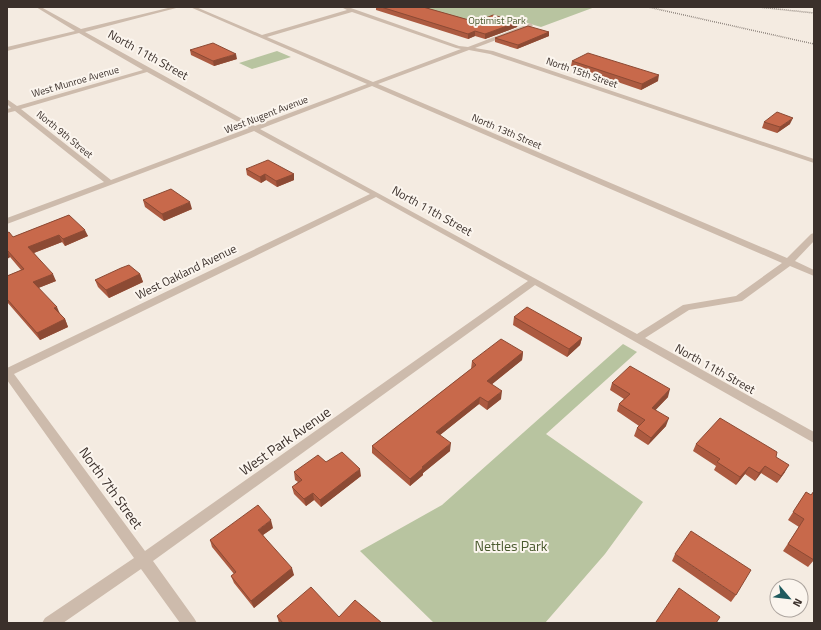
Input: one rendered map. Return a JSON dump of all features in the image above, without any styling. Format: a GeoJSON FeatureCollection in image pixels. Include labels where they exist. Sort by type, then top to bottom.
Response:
{"type":"FeatureCollection","features":[{"type":"Feature","properties":{"kind":"street","name":"North 11th Street"},"geometry":{"type":"LineString","coordinates":[[38,7],[148,70],[257,128],[535,281],[814,438]]}},
{"type":"Feature","properties":{"kind":"street"},"geometry":{"type":"LineString","coordinates":[[7,49],[178,7]]}},
{"type":"Feature","properties":{"kind":"street","name":"North 13th Street"},"geometry":{"type":"LineString","coordinates":[[192,7],[814,274]]}},
{"type":"Feature","properties":{"kind":"street","name":"North 15th Street"},"geometry":{"type":"LineString","coordinates":[[343,7],[458,46],[491,52],[814,161]]}},
{"type":"Feature","properties":{"kind":"street"},"geometry":{"type":"LineString","coordinates":[[260,37],[363,7]]}},
{"type":"Feature","properties":{"kind":"street","name":"West Nugent Avenue"},"geometry":{"type":"LineString","coordinates":[[7,221],[531,25]]}},
{"type":"Feature","properties":{"kind":"street","name":"West Munroe Avenue"},"geometry":{"type":"LineString","coordinates":[[7,111],[148,70]]}},
{"type":"Feature","properties":{"kind":"street","name":"North 9th Street"},"geometry":{"type":"LineString","coordinates":[[7,101],[110,183]]}},
{"type":"Feature","properties":{"kind":"street","name":"West Oakland Avenue"},"geometry":{"type":"LineString","coordinates":[[7,373],[376,194]]}},
{"type":"Feature","properties":{"kind":"street"},"geometry":{"type":"LineString","coordinates":[[637,339],[686,307],[739,299],[788,263],[814,236]]}},
{"type":"Feature","properties":{"kind":"street","name":"West Park Avenue"},"geometry":{"type":"LineString","coordinates":[[50,623],[142,560],[535,281]]}},
{"type":"Feature","properties":{"kind":"street","name":"North 7th Street"},"geometry":{"type":"LineString","coordinates":[[7,373],[189,623]]}},
{"type":"Feature","properties":{"kind":"green space","name":"Optimist Park"},"geometry":{"type":"Polygon","coordinates":[[[415,7],[595,7],[541,27],[527,23],[498,34],[415,7]]]}},
{"type":"Feature","properties":{"kind":"green space"},"geometry":{"type":"Polygon","coordinates":[[[277,51],[291,57],[252,69],[239,63],[277,51]]]}},
{"type":"Feature","properties":{"kind":"green space","name":"Nettles Park"},"geometry":{"type":"Polygon","coordinates":[[[623,344],[637,352],[546,434],[643,502],[605,554],[545,623],[434,623],[360,551],[442,505],[623,344]]]}},
{"type":"Feature","properties":{"kind":"building"},"geometry":{"type":"Polygon","coordinates":[[[381,7],[423,7],[476,22],[493,15],[518,22],[485,34],[475,31],[468,34],[381,7]]]}},
{"type":"Feature","properties":{"kind":"building"},"geometry":{"type":"Polygon","coordinates":[[[528,26],[549,32],[518,45],[495,38],[528,26]]]}},
{"type":"Feature","properties":{"kind":"building"},"geometry":{"type":"Polygon","coordinates":[[[213,43],[236,54],[213,61],[190,50],[213,43]]]}},
{"type":"Feature","properties":{"kind":"building"},"geometry":{"type":"Polygon","coordinates":[[[588,53],[659,75],[642,84],[572,61],[588,53]]]}},
{"type":"Feature","properties":{"kind":"building"},"geometry":{"type":"Polygon","coordinates":[[[777,112],[793,118],[780,127],[764,122],[777,112]]]}},
{"type":"Feature","properties":{"kind":"building"},"geometry":{"type":"Polygon","coordinates":[[[268,160],[294,174],[276,181],[265,174],[260,177],[246,169],[268,160]]]}},
{"type":"Feature","properties":{"kind":"building"},"geometry":{"type":"Polygon","coordinates":[[[171,189],[190,202],[162,214],[143,200],[171,189]]]}},
{"type":"Feature","properties":{"kind":"building"},"geometry":{"type":"Polygon","coordinates":[[[69,215],[85,230],[63,239],[59,235],[28,247],[53,274],[33,282],[57,307],[54,308],[65,319],[37,333],[7,299],[7,276],[24,269],[7,250],[7,233],[9,232],[13,237],[69,215]]]}},
{"type":"Feature","properties":{"kind":"building"},"geometry":{"type":"Polygon","coordinates":[[[129,265],[140,274],[106,290],[95,280],[121,268],[129,265]]]}},
{"type":"Feature","properties":{"kind":"building"},"geometry":{"type":"Polygon","coordinates":[[[527,307],[582,338],[569,349],[514,317],[527,307]]]}},
{"type":"Feature","properties":{"kind":"building"},"geometry":{"type":"Polygon","coordinates":[[[501,339],[523,352],[487,381],[502,391],[488,402],[480,397],[436,432],[451,443],[410,479],[372,446],[476,365],[472,361],[501,339]]]}},
{"type":"Feature","properties":{"kind":"building"},"geometry":{"type":"Polygon","coordinates":[[[630,366],[670,389],[652,408],[669,418],[651,438],[637,428],[645,420],[619,404],[630,394],[612,383],[630,366]]]}},
{"type":"Feature","properties":{"kind":"building"},"geometry":{"type":"Polygon","coordinates":[[[720,418],[777,452],[776,457],[789,465],[781,476],[765,466],[759,473],[749,467],[740,477],[717,462],[720,459],[696,444],[720,418]]]}},
{"type":"Feature","properties":{"kind":"building"},"geometry":{"type":"Polygon","coordinates":[[[342,452],[360,469],[320,500],[313,493],[304,499],[292,487],[302,480],[294,472],[318,455],[326,462],[342,452]]]}},
{"type":"Feature","properties":{"kind":"building"},"geometry":{"type":"Polygon","coordinates":[[[814,491],[814,560],[788,544],[804,519],[793,512],[806,492],[811,495],[814,491]]]}},
{"type":"Feature","properties":{"kind":"building"},"geometry":{"type":"Polygon","coordinates":[[[258,505],[271,520],[258,530],[292,568],[251,601],[231,576],[236,572],[210,540],[258,505]]]}},
{"type":"Feature","properties":{"kind":"building"},"geometry":{"type":"Polygon","coordinates":[[[691,531],[751,570],[736,595],[675,554],[691,531]]]}},
{"type":"Feature","properties":{"kind":"building"},"geometry":{"type":"Polygon","coordinates":[[[311,587],[339,617],[355,600],[382,623],[283,623],[277,616],[311,587]]]}},
{"type":"Feature","properties":{"kind":"building"},"geometry":{"type":"Polygon","coordinates":[[[679,588],[720,617],[716,623],[656,622],[679,588]]]}},
{"type":"Feature","properties":{"kind":"railway"},"geometry":{"type":"LineString","coordinates":[[648,7],[814,44]]}},
{"type":"Feature","properties":{"kind":"railway"},"geometry":{"type":"LineString","coordinates":[[758,7],[814,13]]}}]}
